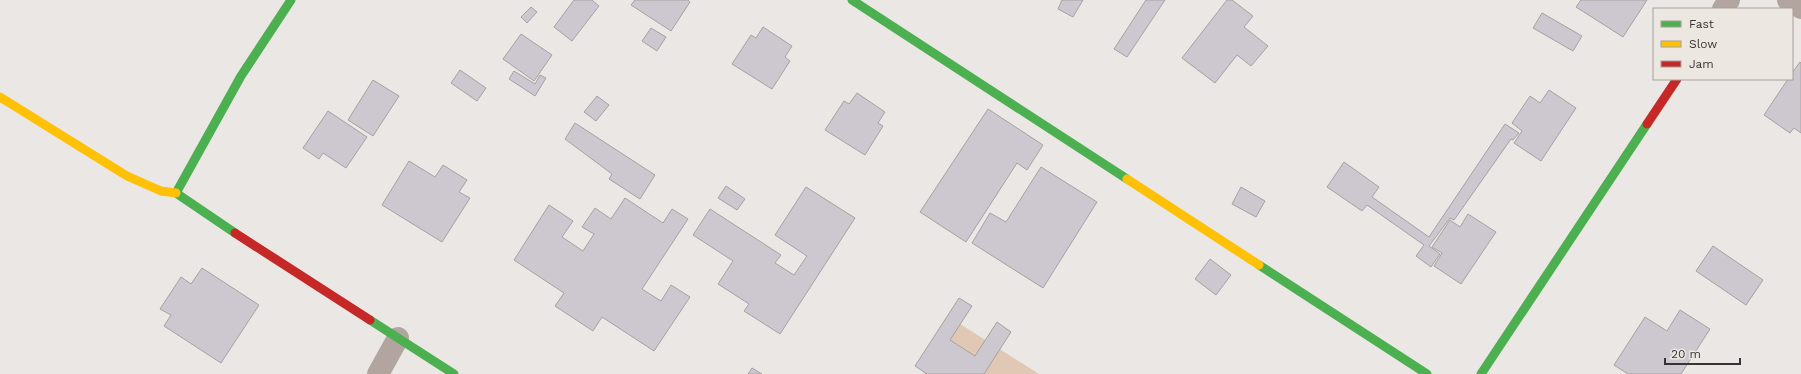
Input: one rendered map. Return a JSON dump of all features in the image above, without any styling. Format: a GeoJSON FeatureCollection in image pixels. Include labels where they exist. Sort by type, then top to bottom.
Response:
{"type":"FeatureCollection","features":[{"type":"Feature","properties":{"kind":"street"},"geometry":{"type":"LineString","coordinates":[[176,193],[241,76],[292,0]]}},
{"type":"Feature","properties":{"kind":"street"},"geometry":{"type":"LineString","coordinates":[[852,0],[1427,374]]}},
{"type":"Feature","properties":{"kind":"street"},"geometry":{"type":"LineString","coordinates":[[1788,0],[1801,8]]}},
{"type":"Feature","properties":{"kind":"street"},"geometry":{"type":"LineString","coordinates":[[1481,374],[1676,80]]}},
{"type":"Feature","properties":{"kind":"street"},"geometry":{"type":"LineString","coordinates":[[0,97],[127,176],[161,191],[176,193],[214,220],[454,374]]}},
{"type":"Feature","properties":{"kind":"street"},"geometry":{"type":"LineString","coordinates":[[378,374],[398,338]]}},
{"type":"Feature","properties":{"kind":"shaded area"},"geometry":{"type":"Polygon","coordinates":[[[957,322],[1039,374],[923,374],[957,322]]]}},
{"type":"Feature","properties":{"kind":"building"},"geometry":{"type":"Polygon","coordinates":[[[574,0],[592,0],[599,6],[572,41],[554,27],[574,0]]]}},
{"type":"Feature","properties":{"kind":"building"},"geometry":{"type":"Polygon","coordinates":[[[635,0],[688,0],[690,2],[671,31],[631,5],[635,0]]]}},
{"type":"Feature","properties":{"kind":"building"},"geometry":{"type":"Polygon","coordinates":[[[1062,0],[1083,0],[1073,17],[1058,9],[1062,0]]]}},
{"type":"Feature","properties":{"kind":"building"},"geometry":{"type":"Polygon","coordinates":[[[1146,0],[1165,0],[1127,57],[1114,49],[1146,0]]]}},
{"type":"Feature","properties":{"kind":"building"},"geometry":{"type":"Polygon","coordinates":[[[1227,0],[1232,0],[1253,16],[1244,27],[1268,46],[1251,66],[1237,55],[1215,83],[1182,58],[1227,0]]]}},
{"type":"Feature","properties":{"kind":"building"},"geometry":{"type":"Polygon","coordinates":[[[1581,0],[1647,0],[1623,37],[1576,7],[1581,0]]]}},
{"type":"Feature","properties":{"kind":"building"},"geometry":{"type":"Polygon","coordinates":[[[531,7],[537,12],[527,23],[521,17],[531,7]]]}},
{"type":"Feature","properties":{"kind":"building"},"geometry":{"type":"Polygon","coordinates":[[[1542,13],[1582,36],[1573,51],[1533,28],[1542,13]]]}},
{"type":"Feature","properties":{"kind":"building"},"geometry":{"type":"Polygon","coordinates":[[[763,27],[792,46],[785,57],[790,61],[772,89],[732,64],[751,35],[756,38],[763,27]]]}},
{"type":"Feature","properties":{"kind":"building"},"geometry":{"type":"Polygon","coordinates":[[[651,28],[666,37],[657,51],[642,41],[651,28]]]}},
{"type":"Feature","properties":{"kind":"building"},"geometry":{"type":"Polygon","coordinates":[[[521,34],[552,55],[534,81],[503,59],[521,34]]]}},
{"type":"Feature","properties":{"kind":"building"},"geometry":{"type":"Polygon","coordinates":[[[1800,62],[1801,133],[1794,128],[1790,133],[1764,115],[1787,80],[1793,80],[1793,72],[1800,62]]]}},
{"type":"Feature","properties":{"kind":"building"},"geometry":{"type":"Polygon","coordinates":[[[460,70],[486,88],[477,101],[451,83],[460,70]]]}},
{"type":"Feature","properties":{"kind":"building"},"geometry":{"type":"Polygon","coordinates":[[[514,71],[535,84],[540,75],[546,78],[535,96],[509,79],[514,71]]]}},
{"type":"Feature","properties":{"kind":"building"},"geometry":{"type":"Polygon","coordinates":[[[373,80],[399,96],[373,136],[348,120],[373,80]]]}},
{"type":"Feature","properties":{"kind":"building"},"geometry":{"type":"Polygon","coordinates":[[[1549,90],[1576,108],[1541,161],[1514,143],[1522,131],[1512,123],[1530,96],[1540,103],[1549,90]]]}},
{"type":"Feature","properties":{"kind":"building"},"geometry":{"type":"Polygon","coordinates":[[[857,93],[885,112],[878,123],[883,126],[865,155],[825,130],[844,101],[849,104],[857,93]]]}},
{"type":"Feature","properties":{"kind":"building"},"geometry":{"type":"Polygon","coordinates":[[[597,96],[609,105],[596,121],[584,112],[597,96]]]}},
{"type":"Feature","properties":{"kind":"building"},"geometry":{"type":"Polygon","coordinates":[[[988,109],[1043,145],[1027,170],[1017,163],[966,242],[920,212],[988,109]]]}},
{"type":"Feature","properties":{"kind":"building"},"geometry":{"type":"Polygon","coordinates":[[[328,111],[367,137],[346,168],[323,153],[319,159],[303,148],[328,111]]]}},
{"type":"Feature","properties":{"kind":"building"},"geometry":{"type":"Polygon","coordinates":[[[575,123],[655,175],[640,199],[609,179],[612,174],[565,139],[575,123]]]}},
{"type":"Feature","properties":{"kind":"building"},"geometry":{"type":"Polygon","coordinates":[[[1505,124],[1519,133],[1513,140],[1511,139],[1454,220],[1450,218],[1429,246],[1440,254],[1431,267],[1416,256],[1424,245],[1367,205],[1362,211],[1327,187],[1344,162],[1379,187],[1372,197],[1429,237],[1505,124]]]}},
{"type":"Feature","properties":{"kind":"building"},"geometry":{"type":"Polygon","coordinates":[[[409,161],[435,177],[443,165],[467,180],[459,192],[470,198],[442,242],[382,205],[409,161]]]}},
{"type":"Feature","properties":{"kind":"building"},"geometry":{"type":"Polygon","coordinates":[[[1041,167],[1097,202],[1043,288],[972,243],[990,213],[1006,222],[1041,167]]]}},
{"type":"Feature","properties":{"kind":"building"},"geometry":{"type":"Polygon","coordinates":[[[726,186],[745,199],[737,210],[718,198],[726,186]]]}},
{"type":"Feature","properties":{"kind":"building"},"geometry":{"type":"Polygon","coordinates":[[[806,187],[855,218],[780,334],[744,311],[749,304],[718,284],[733,261],[693,235],[710,209],[781,255],[775,263],[794,275],[807,256],[775,235],[806,187]]]}},
{"type":"Feature","properties":{"kind":"building"},"geometry":{"type":"Polygon","coordinates":[[[1241,187],[1265,201],[1256,217],[1232,204],[1241,187]]]}},
{"type":"Feature","properties":{"kind":"building"},"geometry":{"type":"Polygon","coordinates":[[[625,198],[663,223],[672,209],[688,219],[642,289],[661,301],[671,285],[690,297],[654,351],[602,317],[593,331],[555,306],[564,293],[514,260],[549,205],[573,221],[562,237],[583,251],[594,234],[582,227],[595,208],[611,219],[625,198]]]}},
{"type":"Feature","properties":{"kind":"building"},"geometry":{"type":"Polygon","coordinates":[[[1468,214],[1496,232],[1461,284],[1434,266],[1442,253],[1432,247],[1450,220],[1460,227],[1468,214]]]}},
{"type":"Feature","properties":{"kind":"building"},"geometry":{"type":"Polygon","coordinates":[[[1713,246],[1763,280],[1746,305],[1696,271],[1713,246]]]}},
{"type":"Feature","properties":{"kind":"building"},"geometry":{"type":"Polygon","coordinates":[[[1210,259],[1231,275],[1216,295],[1195,279],[1210,259]]]}},
{"type":"Feature","properties":{"kind":"building"},"geometry":{"type":"Polygon","coordinates":[[[202,268],[259,305],[221,363],[164,326],[171,315],[160,309],[181,277],[191,284],[202,268]]]}},
{"type":"Feature","properties":{"kind":"building"},"geometry":{"type":"Polygon","coordinates":[[[959,298],[972,306],[950,340],[975,356],[997,322],[1011,332],[984,374],[927,374],[915,366],[959,298]]]}},
{"type":"Feature","properties":{"kind":"building"},"geometry":{"type":"Polygon","coordinates":[[[1680,310],[1710,329],[1681,374],[1628,374],[1614,365],[1645,317],[1667,331],[1680,310]]]}},
{"type":"Feature","properties":{"kind":"building"},"geometry":{"type":"Polygon","coordinates":[[[752,368],[762,374],[748,374],[752,368]]]}},
{"type":"Feature","properties":{"kind":"traffic: fast"},"geometry":{"type":"LineString","coordinates":[[235,233],[176,193],[241,76],[291,0]]}},
{"type":"Feature","properties":{"kind":"traffic: fast"},"geometry":{"type":"LineString","coordinates":[[852,0],[1127,179]]}},
{"type":"Feature","properties":{"kind":"traffic: fast"},"geometry":{"type":"LineString","coordinates":[[1481,374],[1647,124]]}},
{"type":"Feature","properties":{"kind":"traffic: fast"},"geometry":{"type":"LineString","coordinates":[[1259,265],[1427,374]]}},
{"type":"Feature","properties":{"kind":"traffic: fast"},"geometry":{"type":"LineString","coordinates":[[370,320],[454,374]]}},
{"type":"Feature","properties":{"kind":"traffic: slow"},"geometry":{"type":"LineString","coordinates":[[0,97],[127,176],[161,191],[176,193]]}},
{"type":"Feature","properties":{"kind":"traffic: slow"},"geometry":{"type":"LineString","coordinates":[[1127,179],[1259,265]]}},
{"type":"Feature","properties":{"kind":"traffic: jam"},"geometry":{"type":"LineString","coordinates":[[1647,124],[1676,80]]}},
{"type":"Feature","properties":{"kind":"traffic: jam"},"geometry":{"type":"LineString","coordinates":[[235,233],[370,320]]}}]}
